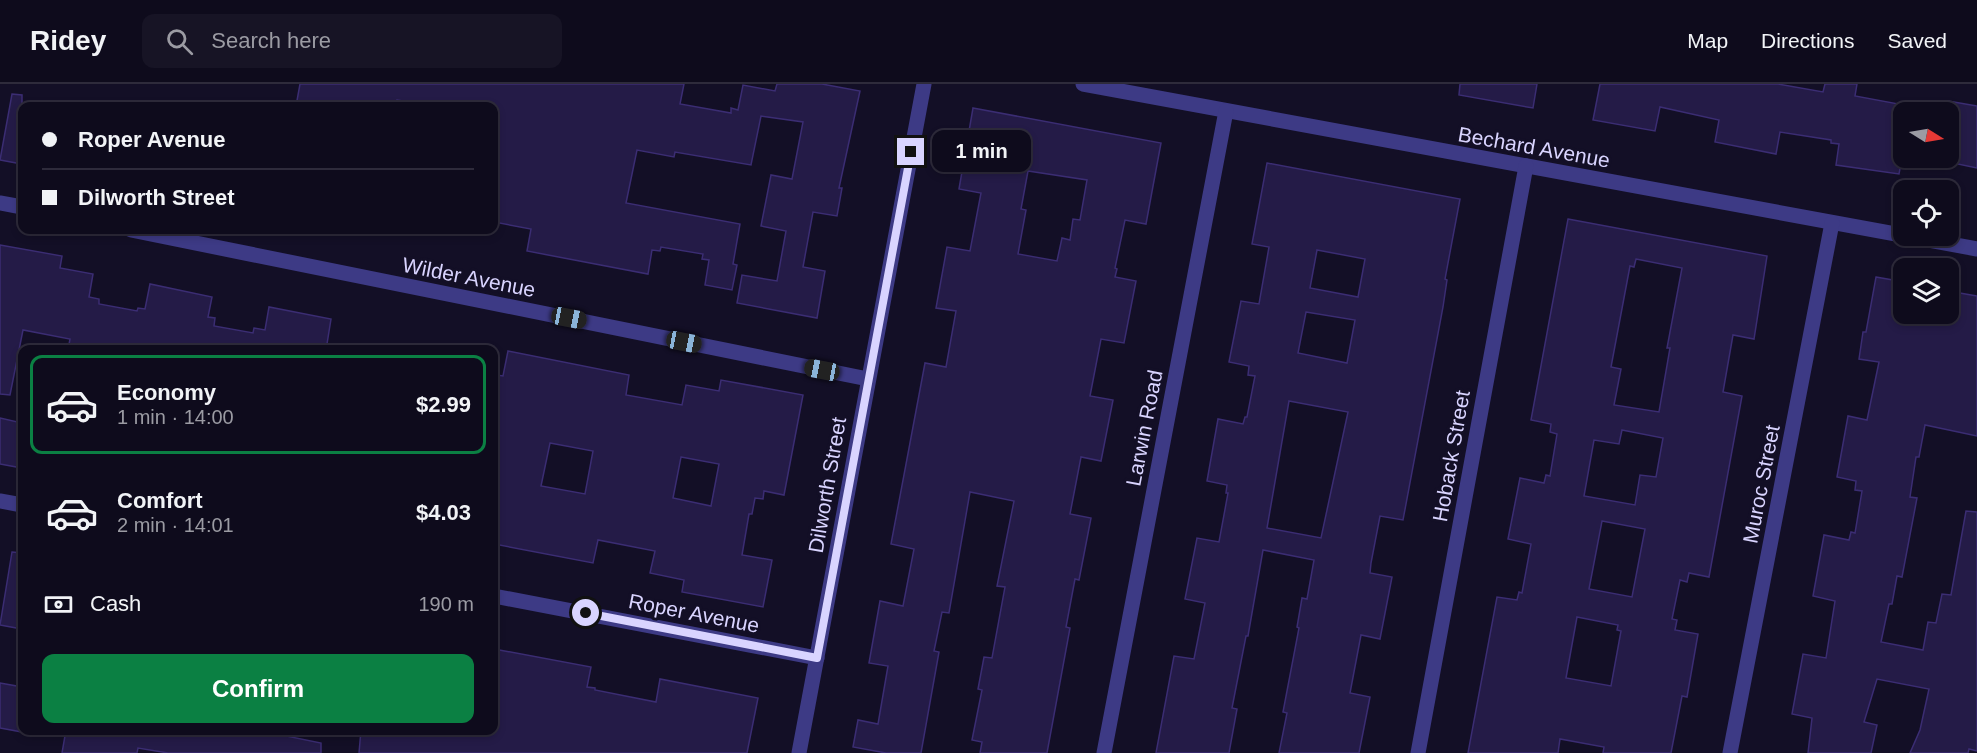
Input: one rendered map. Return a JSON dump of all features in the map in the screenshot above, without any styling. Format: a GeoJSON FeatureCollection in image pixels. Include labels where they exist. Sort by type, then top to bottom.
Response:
{"type":"FeatureCollection","features":[{"type":"Feature","properties":{"kind":"street","name":"Dilworth Street"},"geometry":{"type":"LineString","coordinates":[[799,753],[924,84]]}},
{"type":"Feature","properties":{"kind":"street","name":"Bechard Avenue"},"geometry":{"type":"LineString","coordinates":[[1083,84],[1977,249]]}},
{"type":"Feature","properties":{"kind":"street","name":"Larwin Road"},"geometry":{"type":"LineString","coordinates":[[1104,753],[1226,111]]}},
{"type":"Feature","properties":{"kind":"street","name":"Hoback Street"},"geometry":{"type":"LineString","coordinates":[[1418,753],[1526,166]]}},
{"type":"Feature","properties":{"kind":"street"},"geometry":{"type":"LineString","coordinates":[[0,203],[18,206]]}},
{"type":"Feature","properties":{"kind":"street","name":"Muroc Street"},"geometry":{"type":"LineString","coordinates":[[1730,753],[1832,223]]}},
{"type":"Feature","properties":{"kind":"street","name":"Wilder Avenue"},"geometry":{"type":"LineString","coordinates":[[151,234],[868,379]]}},
{"type":"Feature","properties":{"kind":"street"},"geometry":{"type":"LineString","coordinates":[[0,501],[18,504]]}},
{"type":"Feature","properties":{"kind":"street","name":"Roper Avenue"},"geometry":{"type":"LineString","coordinates":[[498,597],[817,658]]}},
{"type":"Feature","properties":{"kind":"building"},"geometry":{"type":"Polygon","coordinates":[[[300,84],[684,84],[680,104],[731,113],[731,108],[738,110],[743,85],[775,91],[777,84],[822,84],[860,91],[839,188],[842,188],[837,216],[813,212],[803,267],[825,271],[817,318],[737,303],[742,275],[777,281],[786,231],[761,226],[771,175],[792,179],[803,122],[761,116],[751,165],[675,152],[674,157],[637,150],[626,203],[740,224],[733,264],[737,265],[732,290],[705,285],[709,260],[702,259],[703,254],[661,247],[660,251],[652,250],[648,274],[527,251],[531,229],[498,223],[498,102],[397,100],[397,102],[297,102],[300,84]]]}},
{"type":"Feature","properties":{"kind":"building"},"geometry":{"type":"Polygon","coordinates":[[[1460,84],[1537,84],[1533,108],[1459,95],[1460,84]]]}},
{"type":"Feature","properties":{"kind":"building"},"geometry":{"type":"Polygon","coordinates":[[[1600,84],[1778,84],[1823,92],[1825,84],[1857,84],[1855,96],[1893,103],[1893,168],[1900,168],[1899,174],[1836,165],[1839,144],[1831,143],[1831,140],[1780,132],[1776,154],[1715,142],[1719,120],[1660,107],[1655,131],[1593,120],[1600,84]]]}},
{"type":"Feature","properties":{"kind":"building"},"geometry":{"type":"Polygon","coordinates":[[[12,94],[22,95],[22,102],[18,102],[18,163],[0,160],[12,94]]]}},
{"type":"Feature","properties":{"kind":"building"},"geometry":{"type":"Polygon","coordinates":[[[1959,103],[1977,106],[1977,168],[1959,164],[1959,103]]]}},
{"type":"Feature","properties":{"kind":"building"},"geometry":{"type":"Polygon","coordinates":[[[973,108],[1161,143],[1146,224],[1125,220],[1115,268],[1117,269],[1115,277],[1136,281],[1124,343],[1101,339],[1090,396],[1113,400],[1101,461],[1081,457],[1070,514],[1091,518],[1079,580],[1075,579],[1066,627],[1070,628],[1047,753],[980,753],[982,742],[972,740],[982,690],[978,689],[984,657],[992,658],[1005,587],[997,586],[1014,501],[970,492],[949,613],[942,612],[934,651],[939,652],[921,753],[886,753],[853,747],[858,720],[878,724],[888,666],[869,663],[880,601],[903,606],[914,549],[891,544],[925,363],[946,367],[956,311],[936,308],[947,247],[970,251],[981,193],[959,189],[973,108]],[[1028,171],[1021,209],[1026,210],[1018,254],[1057,261],[1062,238],[1070,240],[1073,219],[1080,220],[1087,180],[1028,171]]]}},
{"type":"Feature","properties":{"kind":"building"},"geometry":{"type":"Polygon","coordinates":[[[1267,163],[1460,199],[1445,279],[1447,280],[1443,307],[1403,520],[1380,516],[1371,563],[1370,573],[1392,577],[1380,639],[1361,635],[1350,693],[1370,697],[1359,753],[1279,753],[1287,713],[1283,712],[1299,628],[1297,627],[1302,598],[1307,599],[1314,560],[1263,550],[1248,636],[1246,636],[1232,708],[1237,709],[1229,753],[1156,753],[1174,656],[1194,659],[1205,603],[1185,599],[1197,538],[1219,542],[1228,493],[1226,493],[1227,485],[1207,481],[1218,419],[1243,424],[1247,417],[1255,376],[1248,375],[1249,366],[1229,362],[1241,301],[1259,304],[1269,247],[1252,244],[1267,163]],[[1317,250],[1310,288],[1358,297],[1365,259],[1317,250]],[[1306,312],[1298,353],[1347,363],[1355,320],[1306,312]],[[1289,401],[1267,528],[1321,538],[1348,412],[1289,401]]]}},
{"type":"Feature","properties":{"kind":"building"},"geometry":{"type":"Polygon","coordinates":[[[1568,219],[1767,256],[1754,339],[1733,335],[1723,392],[1742,396],[1709,577],[1689,573],[1687,582],[1680,580],[1672,619],[1677,620],[1675,630],[1698,634],[1687,697],[1682,696],[1671,753],[1603,753],[1604,747],[1560,739],[1558,753],[1468,753],[1497,597],[1517,600],[1519,592],[1522,593],[1531,544],[1508,539],[1520,478],[1544,483],[1546,475],[1550,476],[1557,434],[1550,432],[1551,424],[1531,420],[1568,219]],[[1636,259],[1634,267],[1630,266],[1611,367],[1621,369],[1614,405],[1659,412],[1670,348],[1667,348],[1682,268],[1636,259]],[[1622,430],[1619,444],[1594,440],[1584,496],[1635,505],[1640,475],[1656,477],[1663,438],[1622,430]],[[1602,521],[1589,589],[1632,597],[1645,529],[1602,521]],[[1577,617],[1566,678],[1611,686],[1621,631],[1617,630],[1618,625],[1577,617]]]}},
{"type":"Feature","properties":{"kind":"building"},"geometry":{"type":"Polygon","coordinates":[[[0,245],[62,256],[60,268],[93,274],[89,297],[99,299],[99,304],[137,311],[138,308],[145,309],[150,284],[212,297],[208,317],[215,318],[214,326],[253,333],[254,328],[265,330],[269,307],[331,319],[327,345],[69,345],[70,339],[23,330],[20,345],[18,345],[10,395],[0,394],[0,245]]]}},
{"type":"Feature","properties":{"kind":"building"},"geometry":{"type":"Polygon","coordinates":[[[1876,277],[1893,280],[1893,324],[1959,324],[1959,293],[1977,296],[1977,436],[1925,425],[1919,457],[1916,457],[1910,497],[1917,498],[1902,577],[1897,576],[1881,642],[1923,650],[1928,622],[1936,623],[1942,594],[1951,595],[1966,511],[1977,512],[1977,751],[1969,749],[1968,753],[1910,753],[1920,730],[1929,689],[1877,679],[1864,722],[1877,725],[1871,753],[1808,753],[1812,718],[1792,714],[1803,654],[1826,658],[1835,601],[1813,596],[1824,535],[1849,540],[1851,532],[1855,533],[1862,491],[1855,490],[1856,481],[1837,477],[1848,416],[1867,420],[1879,362],[1859,359],[1863,332],[1866,332],[1876,277]]]}},
{"type":"Feature","properties":{"kind":"building"},"geometry":{"type":"Polygon","coordinates":[[[508,351],[629,375],[626,395],[682,405],[686,385],[719,391],[721,380],[803,395],[784,495],[764,491],[763,499],[755,498],[752,514],[749,514],[742,555],[772,560],[763,607],[682,592],[684,580],[650,573],[655,551],[598,540],[593,563],[498,545],[498,375],[503,376],[508,351]],[[550,443],[541,486],[585,494],[593,451],[550,443]],[[681,457],[673,498],[711,506],[719,464],[681,457]]]}},
{"type":"Feature","properties":{"kind":"building"},"geometry":{"type":"Polygon","coordinates":[[[0,418],[18,422],[18,467],[0,464],[0,418]]]}},
{"type":"Feature","properties":{"kind":"building"},"geometry":{"type":"Polygon","coordinates":[[[12,552],[18,553],[18,628],[0,625],[12,552]]]}},
{"type":"Feature","properties":{"kind":"building"},"geometry":{"type":"Polygon","coordinates":[[[498,650],[591,667],[587,687],[656,702],[660,679],[758,698],[747,753],[359,753],[361,735],[498,735],[498,650]]]}},
{"type":"Feature","properties":{"kind":"building"},"geometry":{"type":"Polygon","coordinates":[[[0,683],[18,686],[18,731],[0,728],[0,683]]]}},
{"type":"Feature","properties":{"kind":"building"},"geometry":{"type":"Polygon","coordinates":[[[65,735],[282,735],[321,743],[321,753],[168,753],[138,748],[137,753],[62,753],[65,735]]]}},
{"type":"Feature","properties":{"kind":"route"},"geometry":{"type":"LineString","coordinates":[[586,613],[817,658],[911,152]]}}]}
